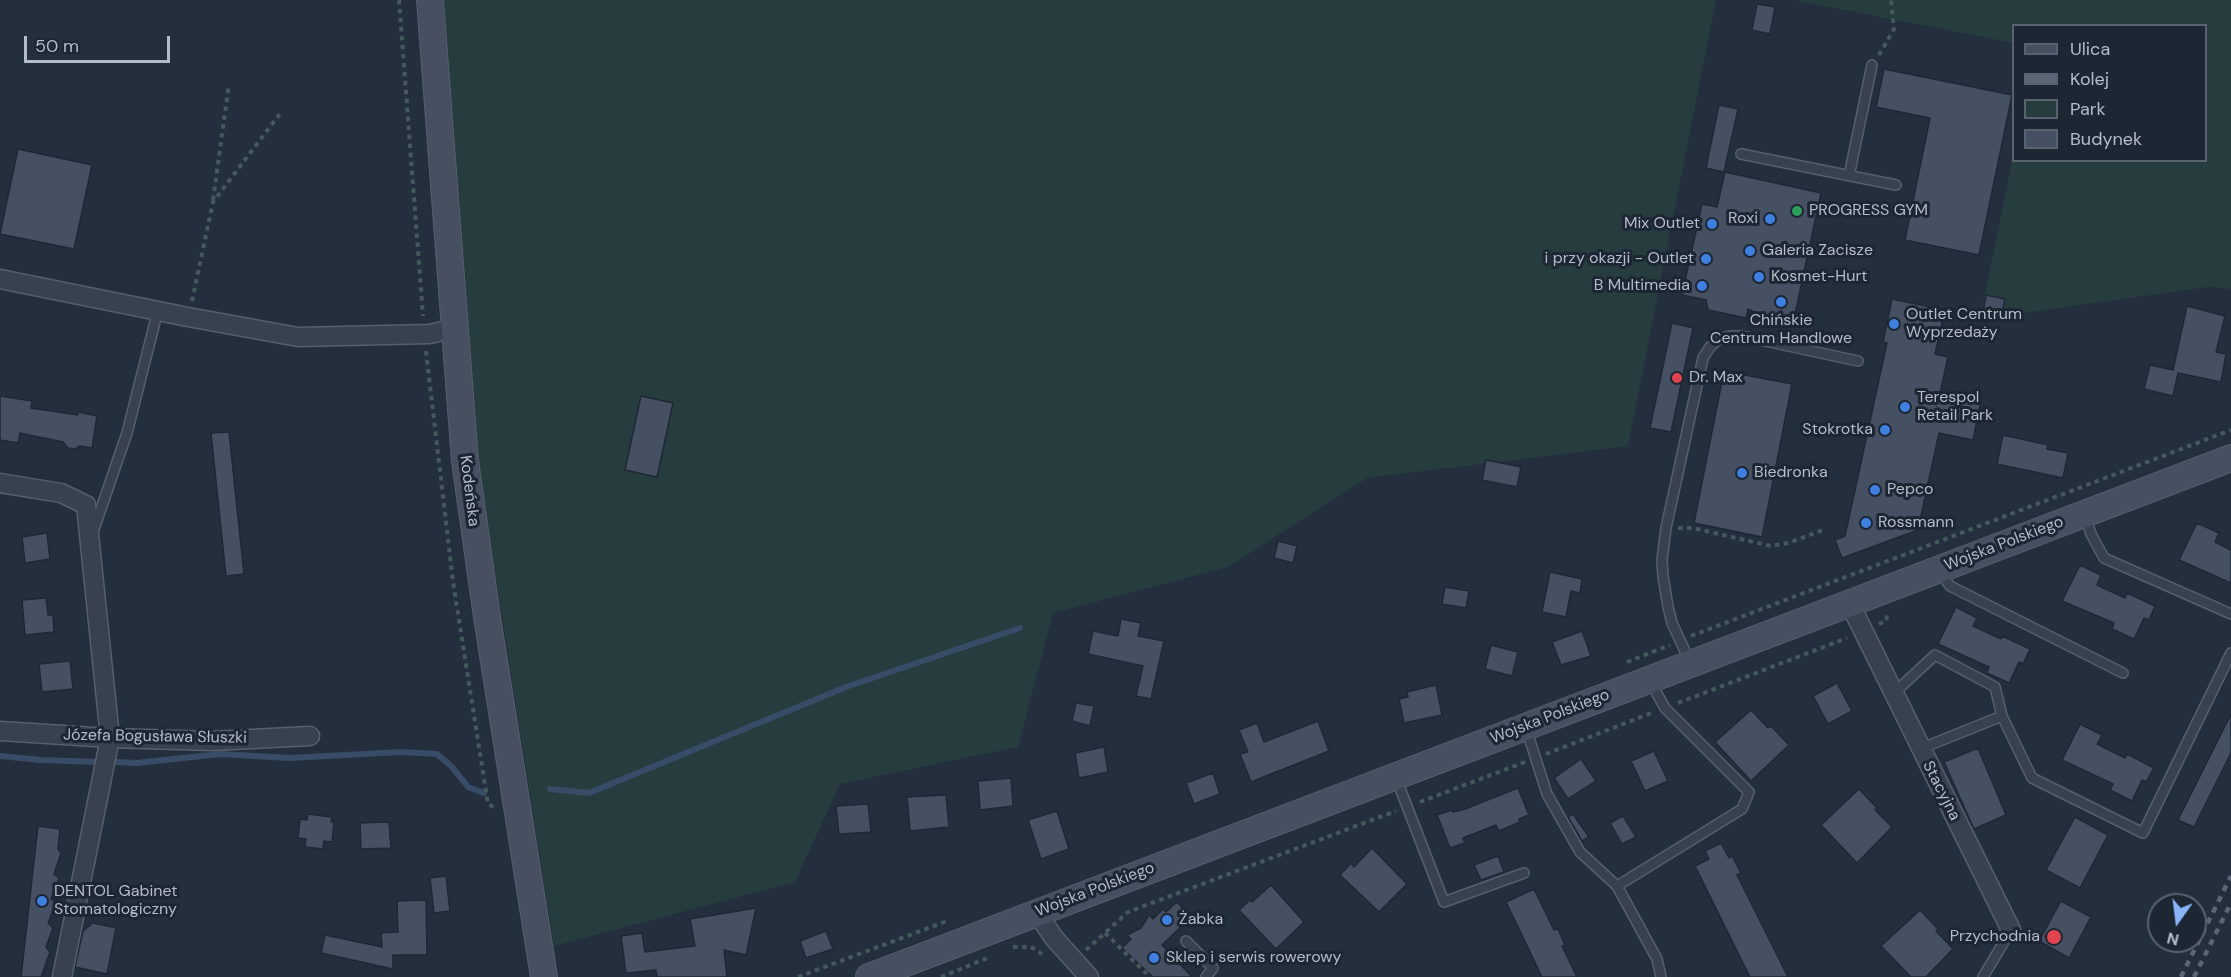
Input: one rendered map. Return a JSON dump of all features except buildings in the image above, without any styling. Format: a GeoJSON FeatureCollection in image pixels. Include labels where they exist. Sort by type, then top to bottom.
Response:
{"type":"FeatureCollection","features":[{"type":"Feature","properties":{"kind":"main road","name":"Kodeńska"},"geometry":{"type":"LineString","coordinates":[[430,0],[462,427],[470,504],[544,977]]}},
{"type":"Feature","properties":{"kind":"main road","name":"Wojska Polskiego"},"geometry":{"type":"LineString","coordinates":[[869,977],[2231,458]]}},
{"type":"Feature","properties":{"kind":"street"},"geometry":{"type":"LineString","coordinates":[[0,279],[298,337],[430,334],[455,328]]}},
{"type":"Feature","properties":{"kind":"street"},"geometry":{"type":"LineString","coordinates":[[0,483],[61,493],[86,505],[110,738],[62,977]]}},
{"type":"Feature","properties":{"kind":"street","name":"Stacyjna"},"geometry":{"type":"LineString","coordinates":[[1849,602],[2011,930]]}},
{"type":"Feature","properties":{"kind":"street","name":"Józefa Bogusława Słuszki"},"geometry":{"type":"LineString","coordinates":[[0,730],[110,738],[213,741],[310,736]]}},
{"type":"Feature","properties":{"kind":"street"},"geometry":{"type":"LineString","coordinates":[[1037,913],[1054,938],[1089,977]]}},
{"type":"Feature","properties":{"kind":"lane"},"geometry":{"type":"LineString","coordinates":[[1848,176],[1872,65]]}},
{"type":"Feature","properties":{"kind":"lane"},"geometry":{"type":"LineString","coordinates":[[1741,154],[1896,185]]}},
{"type":"Feature","properties":{"kind":"lane"},"geometry":{"type":"LineString","coordinates":[[90,540],[127,433],[158,310]]}},
{"type":"Feature","properties":{"kind":"lane"},"geometry":{"type":"LineString","coordinates":[[1690,663],[1672,623],[1662,560],[1666,528],[1703,358],[1719,339],[1742,336],[1858,361]]}},
{"type":"Feature","properties":{"kind":"lane"},"geometry":{"type":"LineString","coordinates":[[2084,514],[2091,534],[2104,558],[2231,614]]}},
{"type":"Feature","properties":{"kind":"lane"},"geometry":{"type":"LineString","coordinates":[[1938,569],[1950,586],[2123,673]]}},
{"type":"Feature","properties":{"kind":"lane"},"geometry":{"type":"LineString","coordinates":[[1893,694],[1935,655],[1995,687],[2002,716],[2032,778],[2143,833],[2231,653]]}},
{"type":"Feature","properties":{"kind":"lane"},"geometry":{"type":"LineString","coordinates":[[1617,886],[1742,809],[1749,792],[1665,708],[1649,679]]}},
{"type":"Feature","properties":{"kind":"lane"},"geometry":{"type":"LineString","coordinates":[[1920,749],[2002,716]]}},
{"type":"Feature","properties":{"kind":"lane"},"geometry":{"type":"LineString","coordinates":[[1525,726],[1547,794],[1580,852],[1617,886],[1657,959],[1661,977]]}},
{"type":"Feature","properties":{"kind":"lane"},"geometry":{"type":"LineString","coordinates":[[1395,775],[1444,902],[1524,873]]}},
{"type":"Feature","properties":{"kind":"lane","name":"Stacyjna"},"geometry":{"type":"LineString","coordinates":[[1983,977],[2011,930]]}},
{"type":"Feature","properties":{"kind":"lane"},"geometry":{"type":"LineString","coordinates":[[1186,941],[1213,968],[1206,977]]}},
{"type":"Feature","properties":{"kind":"path"},"geometry":{"type":"LineString","coordinates":[[1872,65],[1894,29],[1891,0]]}},
{"type":"Feature","properties":{"kind":"path"},"geometry":{"type":"LineString","coordinates":[[188,317],[213,202],[229,84]]}},
{"type":"Feature","properties":{"kind":"path"},"geometry":{"type":"LineString","coordinates":[[213,202],[282,111]]}},
{"type":"Feature","properties":{"kind":"path"},"geometry":{"type":"LineString","coordinates":[[1621,665],[1680,640],[2231,430]]}},
{"type":"Feature","properties":{"kind":"path"},"geometry":{"type":"LineString","coordinates":[[1666,528],[1693,528],[1771,546],[1788,543],[1826,530]]}},
{"type":"Feature","properties":{"kind":"path"},"geometry":{"type":"LineString","coordinates":[[798,977],[949,920]]}},
{"type":"Feature","properties":{"kind":"path"},"geometry":{"type":"LineString","coordinates":[[1105,933],[1150,977]]}},
{"type":"Feature","properties":{"kind":"path"},"geometry":{"type":"LineString","coordinates":[[940,977],[993,955]]}},
{"type":"Feature","properties":{"kind":"green space"},"geometry":{"type":"Polygon","coordinates":[[[444,0],[1716,0],[1628,446],[1367,478],[1228,567],[1053,613],[1018,747],[840,784],[795,882],[554,946],[480,476],[444,0]]]}},
{"type":"Feature","properties":{"kind":"green space"},"geometry":{"type":"Polygon","coordinates":[[[1794,0],[2231,0],[2231,289],[2208,287],[1980,319],[2012,161],[2207,162],[2207,24],[2012,24],[2012,43],[1794,0]]]}},
{"type":"Feature","properties":{"kind":"waterway"},"geometry":{"type":"LineString","coordinates":[[550,789],[589,793],[846,687],[1020,628]]}},
{"type":"Feature","properties":{"kind":"waterway"},"geometry":{"type":"LineString","coordinates":[[117,762],[137,763],[220,754],[289,758],[401,752],[437,754],[452,767],[468,787],[484,793]]}},
{"type":"Feature","properties":{"kind":"waterway"},"geometry":{"type":"LineString","coordinates":[[0,756],[98,762]]}},
{"type":"Feature","properties":{"kind":"railway"},"geometry":{"type":"LineString","coordinates":[[2181,977],[2231,876]]}},
{"type":"Feature","properties":{"kind":"railway"},"geometry":{"type":"LineString","coordinates":[[2194,977],[2231,903]]}},
{"type":"Feature","properties":{"kind":"place","name":"PROGRESS GYM"},"geometry":{"type":"Point","coordinates":[1797,211]}},
{"type":"Feature","properties":{"kind":"place","name":"Roxi"},"geometry":{"type":"Point","coordinates":[1770,219]}},
{"type":"Feature","properties":{"kind":"place","name":"Mix Outlet"},"geometry":{"type":"Point","coordinates":[1712,224]}},
{"type":"Feature","properties":{"kind":"place","name":"Galeria Zacisze"},"geometry":{"type":"Point","coordinates":[1750,251]}},
{"type":"Feature","properties":{"kind":"place","name":"i przy okazji - Outlet"},"geometry":{"type":"Point","coordinates":[1706,259]}},
{"type":"Feature","properties":{"kind":"place","name":"Kosmet-Hurt"},"geometry":{"type":"Point","coordinates":[1759,277]}},
{"type":"Feature","properties":{"kind":"place","name":"B Multimedia"},"geometry":{"type":"Point","coordinates":[1702,286]}},
{"type":"Feature","properties":{"kind":"place","name":"Chińskie Centrum Handlowe"},"geometry":{"type":"Point","coordinates":[1781,302]}},
{"type":"Feature","properties":{"kind":"place","name":"Outlet Centrum Wyprzedaży"},"geometry":{"type":"Point","coordinates":[1894,324]}},
{"type":"Feature","properties":{"kind":"place","name":"Dr. Max"},"geometry":{"type":"Point","coordinates":[1677,378]}},
{"type":"Feature","properties":{"kind":"place","name":"Terespol Retail Park"},"geometry":{"type":"Point","coordinates":[1905,407]}},
{"type":"Feature","properties":{"kind":"place","name":"Stokrotka"},"geometry":{"type":"Point","coordinates":[1885,430]}},
{"type":"Feature","properties":{"kind":"place","name":"Biedronka"},"geometry":{"type":"Point","coordinates":[1742,473]}},
{"type":"Feature","properties":{"kind":"place","name":"Pepco"},"geometry":{"type":"Point","coordinates":[1875,490]}},
{"type":"Feature","properties":{"kind":"place","name":"Rossmann"},"geometry":{"type":"Point","coordinates":[1866,523]}},
{"type":"Feature","properties":{"kind":"place","name":"DENTOL Gabinet Stomatologiczny"},"geometry":{"type":"Point","coordinates":[42,901]}},
{"type":"Feature","properties":{"kind":"place","name":"Żabka"},"geometry":{"type":"Point","coordinates":[1167,920]}},
{"type":"Feature","properties":{"kind":"place","name":"Przychodnia"},"geometry":{"type":"Point","coordinates":[2054,937]}},
{"type":"Feature","properties":{"kind":"place","name":"Sklep i serwis rowerowy"},"geometry":{"type":"Point","coordinates":[1154,958]}}]}
